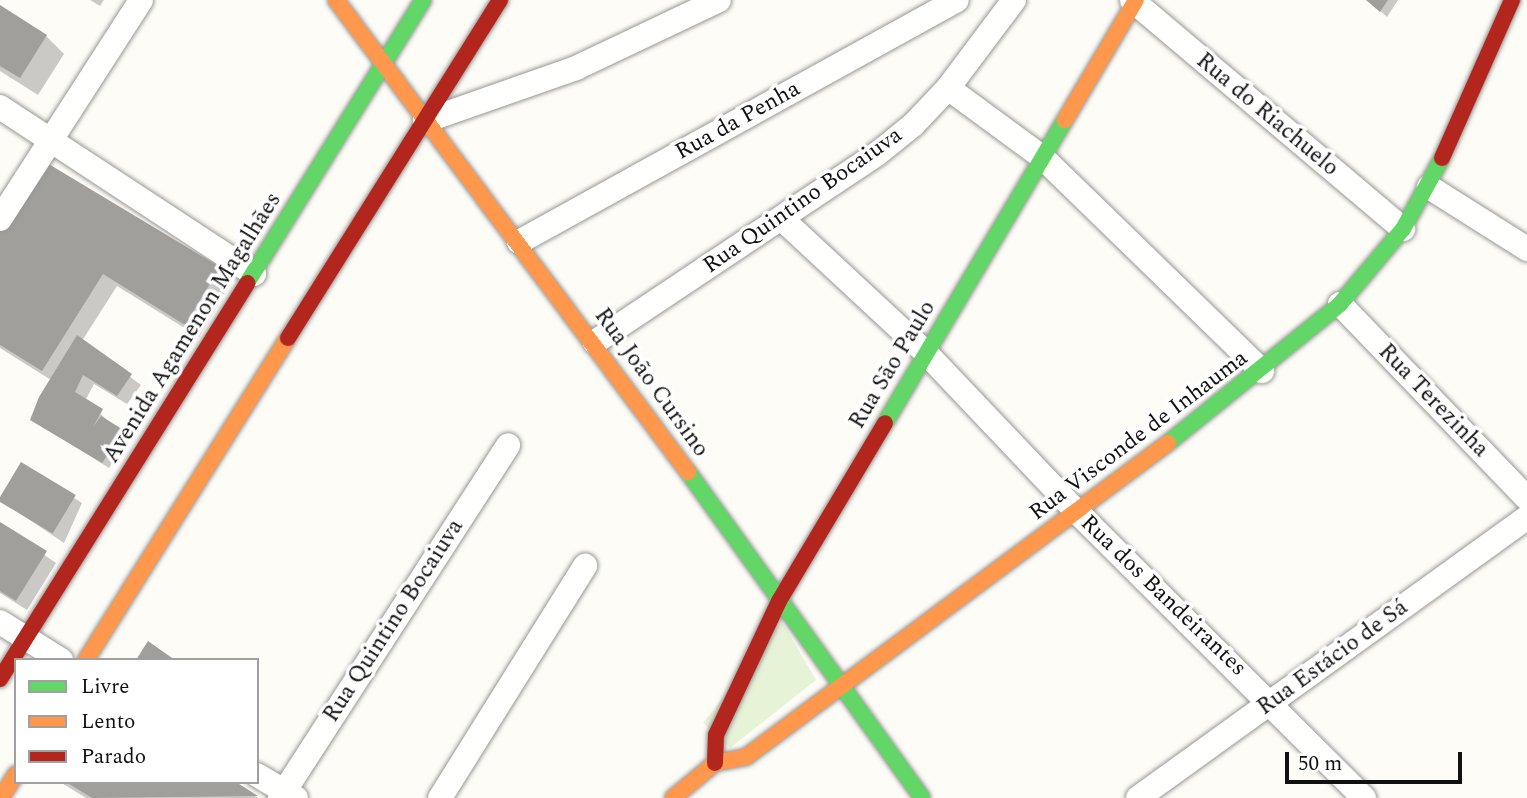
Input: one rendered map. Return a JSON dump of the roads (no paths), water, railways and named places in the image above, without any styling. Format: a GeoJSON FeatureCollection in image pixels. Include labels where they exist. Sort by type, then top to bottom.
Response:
{"type":"FeatureCollection","features":[{"type":"Feature","properties":{"kind":"street"},"geometry":{"type":"LineString","coordinates":[[0,219],[141,0]]}},
{"type":"Feature","properties":{"kind":"street","name":"Rua João Cursino"},"geometry":{"type":"LineString","coordinates":[[336,0],[425,121],[595,342],[922,798]]}},
{"type":"Feature","properties":{"kind":"street","name":"Avenida Agamenon Magalhães"},"geometry":{"type":"LineString","coordinates":[[0,679],[423,0]]}},
{"type":"Feature","properties":{"kind":"street"},"geometry":{"type":"LineString","coordinates":[[87,658],[500,0]]}},
{"type":"Feature","properties":{"kind":"street"},"geometry":{"type":"LineString","coordinates":[[425,121],[576,68],[719,0]]}},
{"type":"Feature","properties":{"kind":"street","name":"Rua da Penha"},"geometry":{"type":"LineString","coordinates":[[519,242],[957,0]]}},
{"type":"Feature","properties":{"kind":"street","name":"Rua Quintino Bocaiuva"},"geometry":{"type":"LineString","coordinates":[[595,342],[877,154],[948,88],[1014,0]]}},
{"type":"Feature","properties":{"kind":"street"},"geometry":{"type":"LineString","coordinates":[[1513,0],[1527,7]]}},
{"type":"Feature","properties":{"kind":"street","name":"Rua Visconde de Inhauma"},"geometry":{"type":"LineString","coordinates":[[673,798],[715,764],[746,757],[1078,513],[1262,371],[1340,304],[1403,229],[1429,187],[1513,0]]}},
{"type":"Feature","properties":{"kind":"street","name":"Rua São Paulo"},"geometry":{"type":"LineString","coordinates":[[715,764],[716,735],[779,601],[1134,1]]}},
{"type":"Feature","properties":{"kind":"street","name":"Rua do Riachuelo"},"geometry":{"type":"LineString","coordinates":[[1134,1],[1403,229]]}},
{"type":"Feature","properties":{"kind":"street"},"geometry":{"type":"LineString","coordinates":[[948,88],[1042,157],[1262,371]]}},
{"type":"Feature","properties":{"kind":"street"},"geometry":{"type":"LineString","coordinates":[[0,107],[254,274]]}},
{"type":"Feature","properties":{"kind":"street"},"geometry":{"type":"LineString","coordinates":[[1429,187],[1527,249]]}},
{"type":"Feature","properties":{"kind":"street","name":"Rua dos Bandeirantes"},"geometry":{"type":"LineString","coordinates":[[782,219],[926,353],[1078,513],[1272,703],[1364,798]]}},
{"type":"Feature","properties":{"kind":"street","name":"Rua Terezinha"},"geometry":{"type":"LineString","coordinates":[[1340,304],[1527,498]]}},
{"type":"Feature","properties":{"kind":"street","name":"Rua Quintino Bocaiuva"},"geometry":{"type":"LineString","coordinates":[[287,796],[508,445]]}},
{"type":"Feature","properties":{"kind":"street","name":"Rua Estácio de Sá"},"geometry":{"type":"LineString","coordinates":[[1138,798],[1527,517]]}},
{"type":"Feature","properties":{"kind":"street"},"geometry":{"type":"LineString","coordinates":[[440,798],[585,566]]}},
{"type":"Feature","properties":{"kind":"street"},"geometry":{"type":"LineString","coordinates":[[0,622],[58,658]]}},
{"type":"Feature","properties":{"kind":"street"},"geometry":{"type":"LineString","coordinates":[[259,776],[287,796]]}},
{"type":"Feature","properties":{"kind":"street"},"geometry":{"type":"LineString","coordinates":[[1,798],[14,777]]}}]}
